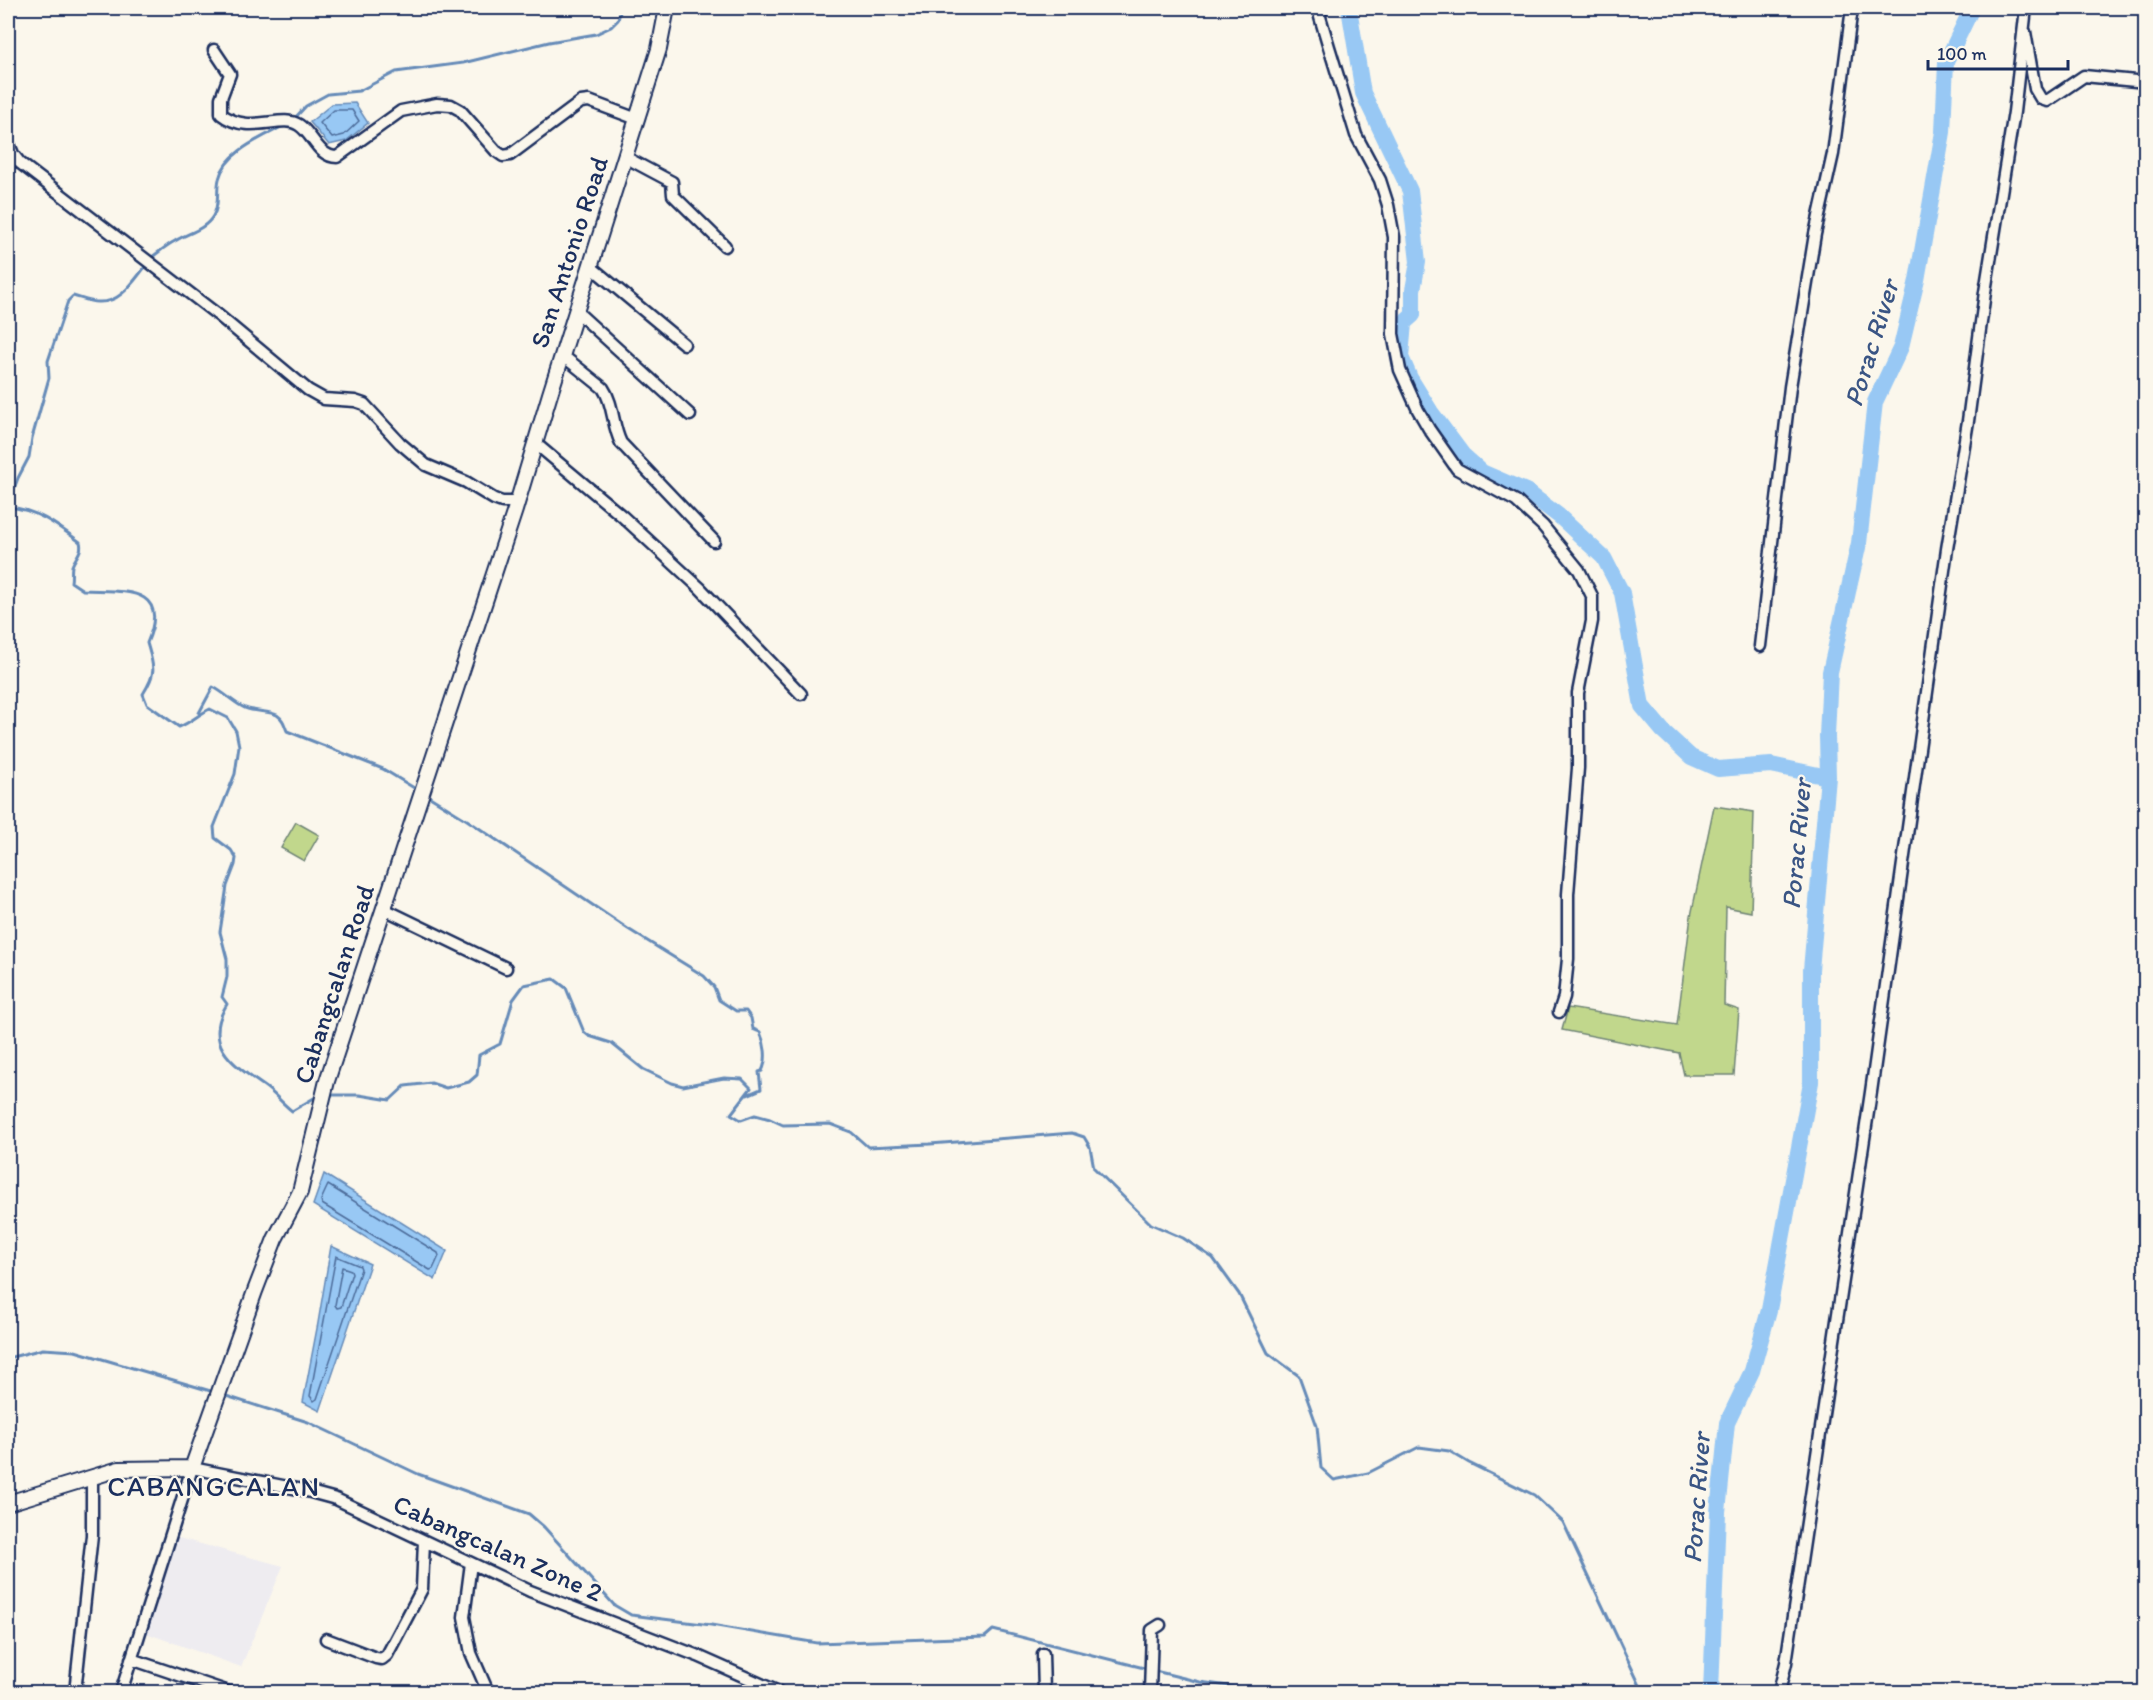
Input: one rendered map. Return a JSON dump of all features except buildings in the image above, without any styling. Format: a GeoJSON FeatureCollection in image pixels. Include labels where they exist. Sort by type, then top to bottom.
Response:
{"type":"FeatureCollection","features":[{"type":"Feature","properties":{"kind":"street","name":"San Antonio Road"},"geometry":{"type":"LineString","coordinates":[[517,506],[562,355],[659,49],[667,8]]}},
{"type":"Feature","properties":{"kind":"street"},"geometry":{"type":"LineString","coordinates":[[1320,8],[1320,17],[1356,135],[1380,180],[1388,205],[1394,237],[1393,334],[1400,370],[1418,410],[1457,469],[1516,501],[1543,526],[1580,570],[1592,596],[1592,621],[1578,693],[1578,768],[1568,894],[1568,959],[1564,996],[1559,1012]]}},
{"type":"Feature","properties":{"kind":"street"},"geometry":{"type":"LineString","coordinates":[[1760,646],[1790,387],[1815,234],[1833,154],[1852,8]]}},
{"type":"Feature","properties":{"kind":"street"},"geometry":{"type":"LineString","coordinates":[[1779,1692],[1786,1663],[1871,1092],[1985,292],[2014,112],[2026,8]]}},
{"type":"Feature","properties":{"kind":"street"},"geometry":{"type":"LineString","coordinates":[[2023,23],[2035,89],[2042,99],[2047,101],[2084,76],[2145,82]]}},
{"type":"Feature","properties":{"kind":"street"},"geometry":{"type":"LineString","coordinates":[[214,50],[230,74],[221,98],[221,114],[233,121],[250,125],[293,122],[300,125],[330,157],[338,157],[401,111],[437,104],[451,105],[460,110],[503,156],[510,155],[581,102],[590,101],[637,119]]}},
{"type":"Feature","properties":{"kind":"street"},"geometry":{"type":"LineString","coordinates":[[8,142],[20,163],[218,315],[308,390],[324,399],[355,401],[364,404],[400,443],[426,465],[466,482],[494,499],[517,506]]}},
{"type":"Feature","properties":{"kind":"street"},"geometry":{"type":"LineString","coordinates":[[625,157],[672,182],[673,195],[725,246]]}},
{"type":"Feature","properties":{"kind":"street"},"geometry":{"type":"LineString","coordinates":[[590,266],[684,344]]}},
{"type":"Feature","properties":{"kind":"street"},"geometry":{"type":"LineString","coordinates":[[576,311],[690,415]]}},
{"type":"Feature","properties":{"kind":"street"},"geometry":{"type":"LineString","coordinates":[[562,355],[603,388],[621,444],[714,541]]}},
{"type":"Feature","properties":{"kind":"street"},"geometry":{"type":"LineString","coordinates":[[535,443],[622,516],[695,584],[801,694]]}},
{"type":"Feature","properties":{"kind":"street","name":"Cabangcalan Road"},"geometry":{"type":"LineString","coordinates":[[192,1468],[275,1239],[300,1192],[327,1081],[517,506]]}},
{"type":"Feature","properties":{"kind":"street"},"geometry":{"type":"LineString","coordinates":[[384,909],[506,969]]}},
{"type":"Feature","properties":{"kind":"street"},"geometry":{"type":"LineString","coordinates":[[8,1503],[119,1469],[192,1468],[121,1692]]}},
{"type":"Feature","properties":{"kind":"street","name":"Cabangcalan Zone 2"},"geometry":{"type":"LineString","coordinates":[[192,1468],[303,1490],[336,1499],[530,1591],[698,1656],[779,1692]]}},
{"type":"Feature","properties":{"kind":"street"},"geometry":{"type":"LineString","coordinates":[[75,1692],[92,1535],[92,1478]]}},
{"type":"Feature","properties":{"kind":"street"},"geometry":{"type":"LineString","coordinates":[[326,1639],[376,1658],[382,1659],[387,1655],[422,1589],[424,1542]]}},
{"type":"Feature","properties":{"kind":"street"},"geometry":{"type":"LineString","coordinates":[[471,1563],[464,1617],[471,1653],[488,1692]]}},
{"type":"Feature","properties":{"kind":"street"},"geometry":{"type":"LineString","coordinates":[[1150,1692],[1152,1630],[1160,1625]]}},
{"type":"Feature","properties":{"kind":"street"},"geometry":{"type":"LineString","coordinates":[[1043,1654],[1044,1692]]}},
{"type":"Feature","properties":{"kind":"street"},"geometry":{"type":"LineString","coordinates":[[131,1659],[229,1692]]}},
{"type":"Feature","properties":{"kind":"shaded area"},"geometry":{"type":"Polygon","coordinates":[[[175,1537],[283,1566],[241,1667],[143,1632],[175,1537]]]}},
{"type":"Feature","properties":{"kind":"green space"},"geometry":{"type":"Polygon","coordinates":[[[1714,806],[1754,812],[1751,912],[1726,907],[1724,1005],[1739,1010],[1734,1075],[1684,1075],[1679,1053],[1562,1030],[1568,1008],[1677,1025],[1691,916],[1714,806]]]}},
{"type":"Feature","properties":{"kind":"green space"},"geometry":{"type":"Polygon","coordinates":[[[296,822],[319,835],[304,861],[281,848],[296,822]]]}},
{"type":"Feature","properties":{"kind":"water"},"geometry":{"type":"Polygon","coordinates":[[[355,103],[368,123],[346,141],[329,145],[310,122],[332,104],[355,103]]]}},
{"type":"Feature","properties":{"kind":"water"},"geometry":{"type":"Polygon","coordinates":[[[324,1174],[447,1251],[435,1280],[313,1205],[324,1174]]]}},
{"type":"Feature","properties":{"kind":"water"},"geometry":{"type":"Polygon","coordinates":[[[331,1246],[370,1264],[320,1411],[303,1402],[331,1246]]]}},
{"type":"Feature","properties":{"kind":"waterway"},"geometry":{"type":"LineString","coordinates":[[294,119],[306,106],[328,94],[359,91],[396,72],[463,63],[549,42],[596,34],[611,27],[618,20],[621,8]]}},
{"type":"Feature","properties":{"kind":"waterway"},"geometry":{"type":"LineString","coordinates":[[1349,8],[1363,93],[1410,191],[1418,262],[1413,290],[1413,315],[1404,323],[1401,357],[1410,378],[1431,412],[1463,455],[1482,472],[1526,491],[1559,516],[1604,558],[1622,593],[1642,706],[1663,731],[1691,757],[1718,769],[1771,765],[1828,777]]}},
{"type":"Feature","properties":{"kind":"waterway","name":"Porac River"},"geometry":{"type":"LineString","coordinates":[[1711,1692],[1718,1512],[1727,1423],[1752,1371],[1769,1310],[1811,1082],[1811,970],[1828,777],[1830,672],[1859,543],[1875,402],[1901,347],[1917,280],[1943,132],[1946,62],[1972,8]]}},
{"type":"Feature","properties":{"kind":"waterway"},"geometry":{"type":"LineString","coordinates":[[152,257],[169,244],[210,221],[216,207],[219,179],[229,161],[246,146],[285,125]]}},
{"type":"Feature","properties":{"kind":"waterway"},"geometry":{"type":"LineString","coordinates":[[8,505],[29,457],[49,378],[48,361],[68,301],[73,296],[94,302],[113,299],[125,291],[145,267]]}},
{"type":"Feature","properties":{"kind":"waterway"},"geometry":{"type":"LineString","coordinates":[[8,507],[37,514],[80,542],[80,552],[72,566],[71,582],[83,590],[127,592],[139,595],[148,601],[153,611],[153,624],[147,643],[153,669],[151,680],[143,694],[147,704],[179,727],[210,709],[228,718],[236,731],[239,746],[235,774],[214,827],[215,838],[231,850],[236,858],[227,886],[220,932],[227,959],[227,977],[222,997],[227,1004],[220,1018],[218,1031],[220,1042],[232,1061],[292,1111],[319,1095]]}},
{"type":"Feature","properties":{"kind":"waterway"},"geometry":{"type":"LineString","coordinates":[[199,713],[213,687],[245,708],[277,715],[287,731],[383,769],[419,791]]}},
{"type":"Feature","properties":{"kind":"waterway"},"geometry":{"type":"LineString","coordinates":[[425,794],[628,929],[704,976],[714,987],[719,1000],[736,1011],[746,1011],[751,1018],[753,1029],[760,1032],[765,1056],[764,1066],[759,1072],[761,1089],[747,1095]]}},
{"type":"Feature","properties":{"kind":"waterway"},"geometry":{"type":"LineString","coordinates":[[329,1095],[359,1095],[390,1100],[405,1086],[431,1083],[446,1088],[469,1082],[477,1075],[479,1055],[500,1044],[513,1000],[524,985],[554,979],[566,988],[584,1032],[589,1036],[611,1043],[643,1069],[683,1086],[724,1078],[742,1079],[751,1088],[731,1114],[741,1120],[755,1115],[783,1125],[830,1124],[851,1132],[868,1147],[1072,1133],[1084,1137],[1090,1147],[1094,1168],[1151,1224],[1183,1238],[1213,1258],[1239,1294],[1268,1353],[1299,1376],[1317,1426],[1321,1468],[1334,1480],[1368,1473],[1419,1447],[1449,1451],[1534,1495],[1563,1522],[1643,1692]]}},
{"type":"Feature","properties":{"kind":"waterway"},"geometry":{"type":"LineString","coordinates":[[8,1358],[43,1349],[75,1351],[214,1392]]}},
{"type":"Feature","properties":{"kind":"waterway"},"geometry":{"type":"LineString","coordinates":[[223,1395],[308,1422],[418,1474],[529,1514],[544,1527],[614,1605],[631,1615],[711,1625],[817,1643],[985,1637],[993,1630],[1148,1669]]}},
{"type":"Feature","properties":{"kind":"waterway"},"geometry":{"type":"LineString","coordinates":[[1155,1671],[1200,1682],[1271,1692]]}},
{"type":"Feature","properties":{"kind":"district","name":"CABANGCALAN"},"geometry":{"type":"Point","coordinates":[214,1486]}}]}
